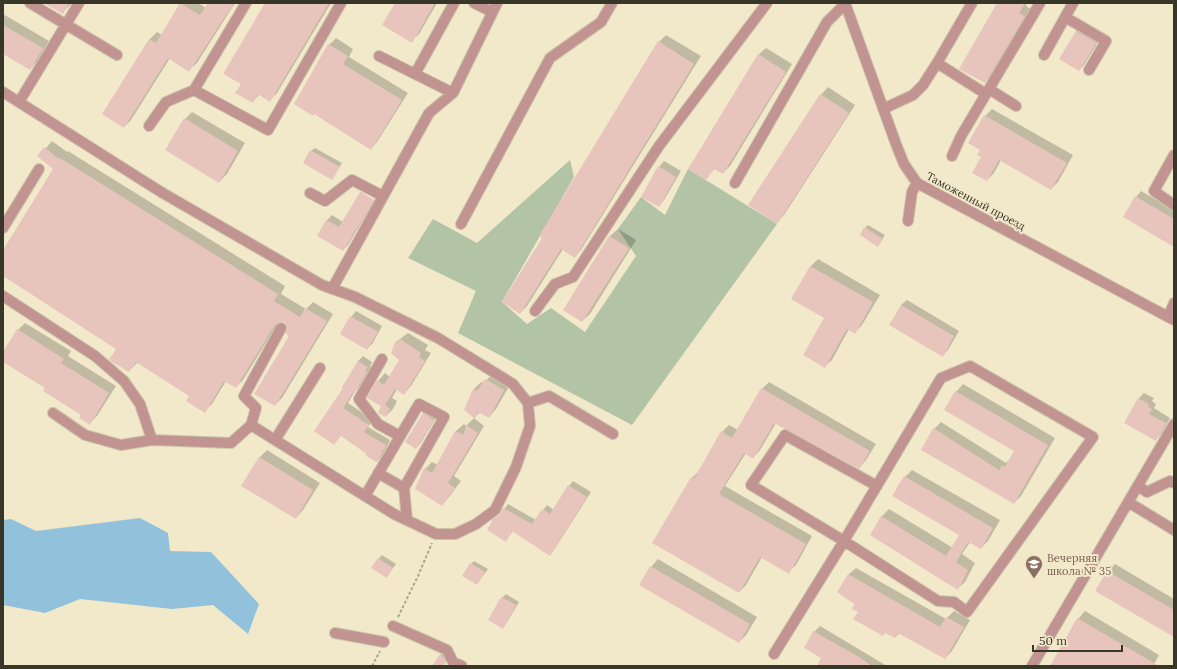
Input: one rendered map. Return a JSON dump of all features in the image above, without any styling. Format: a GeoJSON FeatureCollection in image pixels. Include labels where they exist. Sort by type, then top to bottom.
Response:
{"type":"FeatureCollection","features":[{"type":"Feature","properties":{"kind":"street"},"geometry":{"type":"LineString","coordinates":[[30,3],[117,56]]}},
{"type":"Feature","properties":{"kind":"street"},"geometry":{"type":"LineString","coordinates":[[19,102],[79,3]]}},
{"type":"Feature","properties":{"kind":"street"},"geometry":{"type":"LineString","coordinates":[[149,126],[166,102],[194,90],[246,3]]}},
{"type":"Feature","properties":{"kind":"street"},"geometry":{"type":"LineString","coordinates":[[194,90],[268,130],[341,3]]}},
{"type":"Feature","properties":{"kind":"street"},"geometry":{"type":"LineString","coordinates":[[415,74],[454,3]]}},
{"type":"Feature","properties":{"kind":"street"},"geometry":{"type":"LineString","coordinates":[[332,289],[429,113],[453,93],[494,8],[474,3]]}},
{"type":"Feature","properties":{"kind":"street"},"geometry":{"type":"LineString","coordinates":[[461,224],[550,58],[601,22],[612,3]]}},
{"type":"Feature","properties":{"kind":"street"},"geometry":{"type":"LineString","coordinates":[[535,311],[555,284],[573,277],[659,146],[767,3]]}},
{"type":"Feature","properties":{"kind":"street"},"geometry":{"type":"LineString","coordinates":[[883,109],[913,96],[937,63],[972,3]]}},
{"type":"Feature","properties":{"kind":"street"},"geometry":{"type":"LineString","coordinates":[[952,156],[961,136],[1040,3]]}},
{"type":"Feature","properties":{"kind":"street"},"geometry":{"type":"LineString","coordinates":[[1044,55],[1073,3]]}},
{"type":"Feature","properties":{"kind":"street"},"geometry":{"type":"LineString","coordinates":[[735,183],[827,22],[845,4]]}},
{"type":"Feature","properties":{"kind":"street","name":"Таможенный проезд"},"geometry":{"type":"LineString","coordinates":[[845,4],[904,164],[917,183],[1171,319]]}},
{"type":"Feature","properties":{"kind":"street"},"geometry":{"type":"LineString","coordinates":[[1065,17],[1106,41],[1089,70]]}},
{"type":"Feature","properties":{"kind":"street"},"geometry":{"type":"LineString","coordinates":[[379,56],[453,93]]}},
{"type":"Feature","properties":{"kind":"street"},"geometry":{"type":"LineString","coordinates":[[937,63],[1016,106]]}},
{"type":"Feature","properties":{"kind":"street"},"geometry":{"type":"LineString","coordinates":[[3,92],[161,192],[322,286],[355,298],[438,338],[513,384],[528,404],[530,426],[516,467],[495,510],[476,524],[455,534],[436,534],[407,520],[365,496],[251,425]]}},
{"type":"Feature","properties":{"kind":"street"},"geometry":{"type":"LineString","coordinates":[[1174,155],[1154,191],[1174,205]]}},
{"type":"Feature","properties":{"kind":"street"},"geometry":{"type":"LineString","coordinates":[[3,228],[40,169]]}},
{"type":"Feature","properties":{"kind":"street"},"geometry":{"type":"LineString","coordinates":[[310,193],[325,201],[352,180],[383,196]]}},
{"type":"Feature","properties":{"kind":"street"},"geometry":{"type":"LineString","coordinates":[[908,221],[912,192],[917,183]]}},
{"type":"Feature","properties":{"kind":"street"},"geometry":{"type":"LineString","coordinates":[[3,296],[95,356],[124,381],[140,404],[152,440]]}},
{"type":"Feature","properties":{"kind":"street"},"geometry":{"type":"LineString","coordinates":[[1171,319],[1174,303]]}},
{"type":"Feature","properties":{"kind":"street"},"geometry":{"type":"LineString","coordinates":[[53,413],[85,435],[121,445],[152,440],[231,443],[251,425],[256,408],[244,396],[281,328]]}},
{"type":"Feature","properties":{"kind":"street"},"geometry":{"type":"LineString","coordinates":[[382,359],[359,399],[378,424],[400,436]]}},
{"type":"Feature","properties":{"kind":"street"},"geometry":{"type":"LineString","coordinates":[[774,654],[844,541],[877,486],[941,378],[970,366],[1093,437],[967,612],[954,602],[938,601],[844,541],[751,485],[784,435],[877,486]]}},
{"type":"Feature","properties":{"kind":"street"},"geometry":{"type":"LineString","coordinates":[[275,440],[320,368]]}},
{"type":"Feature","properties":{"kind":"street"},"geometry":{"type":"LineString","coordinates":[[528,404],[549,396],[613,434]]}},
{"type":"Feature","properties":{"kind":"street"},"geometry":{"type":"LineString","coordinates":[[365,496],[419,404],[444,418],[404,488],[407,520]]}},
{"type":"Feature","properties":{"kind":"street"},"geometry":{"type":"LineString","coordinates":[[1032,666],[1174,424]]}},
{"type":"Feature","properties":{"kind":"street"},"geometry":{"type":"LineString","coordinates":[[378,473],[404,488]]}},
{"type":"Feature","properties":{"kind":"street"},"geometry":{"type":"LineString","coordinates":[[1138,486],[1148,492],[1170,481],[1174,483]]}},
{"type":"Feature","properties":{"kind":"street"},"geometry":{"type":"LineString","coordinates":[[1128,502],[1174,530]]}},
{"type":"Feature","properties":{"kind":"street"},"geometry":{"type":"LineString","coordinates":[[393,626],[447,650],[453,662],[462,666]]}},
{"type":"Feature","properties":{"kind":"street"},"geometry":{"type":"LineString","coordinates":[[335,633],[384,642]]}},
{"type":"Feature","properties":{"kind":"path"},"geometry":{"type":"LineString","coordinates":[[393,626],[418,576],[436,534]]}},
{"type":"Feature","properties":{"kind":"path"},"geometry":{"type":"LineString","coordinates":[[372,666],[384,642]]}},
{"type":"Feature","properties":{"kind":"green space"},"geometry":{"type":"Polygon","coordinates":[[[570,160],[574,177],[502,302],[527,324],[551,308],[585,332],[636,256],[618,229],[641,197],[665,215],[688,169],[777,224],[632,425],[458,333],[476,291],[408,258],[433,219],[477,243],[570,160]]]}},
{"type":"Feature","properties":{"kind":"water"},"geometry":{"type":"Polygon","coordinates":[[[140,518],[168,533],[170,551],[211,552],[259,604],[248,634],[213,605],[172,609],[80,599],[45,613],[3,605],[3,520],[11,519],[36,531],[140,518]]]}},
{"type":"Feature","properties":{"kind":"building"},"geometry":{"type":"Polygon","coordinates":[[[44,3],[69,3],[63,14],[44,3]]]}},
{"type":"Feature","properties":{"kind":"building"},"geometry":{"type":"Polygon","coordinates":[[[180,3],[200,15],[208,3],[234,3],[189,72],[168,58],[124,128],[102,114],[149,39],[156,43],[180,3]]]}},
{"type":"Feature","properties":{"kind":"building"},"geometry":{"type":"Polygon","coordinates":[[[265,3],[329,3],[270,102],[258,94],[253,103],[235,93],[241,84],[223,74],[265,3]]]}},
{"type":"Feature","properties":{"kind":"building"},"geometry":{"type":"Polygon","coordinates":[[[395,3],[435,3],[412,43],[382,25],[395,3]]]}},
{"type":"Feature","properties":{"kind":"building"},"geometry":{"type":"Polygon","coordinates":[[[997,3],[1025,3],[1019,13],[1025,16],[985,83],[959,69],[997,3]]]}},
{"type":"Feature","properties":{"kind":"building"},"geometry":{"type":"Polygon","coordinates":[[[3,25],[43,48],[30,70],[3,54],[3,25]]]}},
{"type":"Feature","properties":{"kind":"building"},"geometry":{"type":"Polygon","coordinates":[[[1076,31],[1096,43],[1079,71],[1059,59],[1076,31]]]}},
{"type":"Feature","properties":{"kind":"building"},"geometry":{"type":"Polygon","coordinates":[[[658,41],[694,64],[575,258],[561,249],[520,314],[502,302],[542,238],[539,236],[658,41]]]}},
{"type":"Feature","properties":{"kind":"building"},"geometry":{"type":"Polygon","coordinates":[[[328,44],[348,56],[343,64],[402,100],[371,150],[314,114],[313,116],[294,104],[328,44]]]}},
{"type":"Feature","properties":{"kind":"building"},"geometry":{"type":"Polygon","coordinates":[[[758,54],[786,72],[723,174],[714,169],[706,180],[688,169],[758,54]]]}},
{"type":"Feature","properties":{"kind":"building"},"geometry":{"type":"Polygon","coordinates":[[[820,94],[849,113],[777,224],[748,205],[820,94]]]}},
{"type":"Feature","properties":{"kind":"building"},"geometry":{"type":"Polygon","coordinates":[[[984,115],[1067,163],[1051,190],[999,160],[987,181],[972,173],[981,157],[977,155],[980,150],[968,143],[984,115]]]}},
{"type":"Feature","properties":{"kind":"building"},"geometry":{"type":"Polygon","coordinates":[[[184,118],[238,151],[219,183],[165,150],[184,118]]]}},
{"type":"Feature","properties":{"kind":"building"},"geometry":{"type":"Polygon","coordinates":[[[44,147],[59,159],[60,158],[278,294],[274,301],[300,317],[305,308],[327,321],[275,406],[254,394],[289,336],[285,333],[287,327],[284,322],[278,322],[274,326],[236,388],[224,381],[205,413],[186,401],[189,396],[136,362],[129,372],[109,360],[116,349],[3,276],[3,250],[53,169],[37,156],[44,147]]]}},
{"type":"Feature","properties":{"kind":"building"},"geometry":{"type":"Polygon","coordinates":[[[310,150],[340,167],[332,180],[303,163],[310,150]]]}},
{"type":"Feature","properties":{"kind":"building"},"geometry":{"type":"Polygon","coordinates":[[[658,166],[676,177],[659,207],[641,197],[658,166]]]}},
{"type":"Feature","properties":{"kind":"building"},"geometry":{"type":"Polygon","coordinates":[[[360,192],[374,200],[343,251],[317,236],[326,220],[339,227],[360,192]]]}},
{"type":"Feature","properties":{"kind":"building"},"geometry":{"type":"Polygon","coordinates":[[[1135,196],[1174,219],[1174,247],[1123,217],[1135,196]]]}},
{"type":"Feature","properties":{"kind":"building"},"geometry":{"type":"Polygon","coordinates":[[[864,227],[883,239],[878,247],[860,235],[864,227]]]}},
{"type":"Feature","properties":{"kind":"building"},"geometry":{"type":"Polygon","coordinates":[[[609,236],[629,248],[582,322],[563,310],[609,236]]]}},
{"type":"Feature","properties":{"kind":"building"},"geometry":{"type":"Polygon","coordinates":[[[810,266],[873,302],[855,334],[847,329],[825,368],[803,355],[824,318],[791,299],[810,266]]]}},
{"type":"Feature","properties":{"kind":"building"},"geometry":{"type":"Polygon","coordinates":[[[901,305],[954,336],[943,357],[889,325],[901,305]]]}},
{"type":"Feature","properties":{"kind":"building"},"geometry":{"type":"Polygon","coordinates":[[[350,316],[378,332],[367,350],[340,334],[350,316]]]}},
{"type":"Feature","properties":{"kind":"building"},"geometry":{"type":"Polygon","coordinates":[[[17,329],[64,359],[61,363],[109,393],[90,425],[79,418],[81,415],[43,391],[45,388],[3,362],[3,352],[17,329]]]}},
{"type":"Feature","properties":{"kind":"building"},"geometry":{"type":"Polygon","coordinates":[[[400,339],[421,353],[419,357],[425,361],[404,395],[395,389],[385,405],[390,409],[386,417],[378,413],[381,406],[367,398],[377,380],[384,385],[399,360],[391,353],[395,342],[397,343],[400,339]]]}},
{"type":"Feature","properties":{"kind":"building"},"geometry":{"type":"Polygon","coordinates":[[[358,361],[368,367],[365,371],[367,372],[343,408],[369,425],[364,432],[386,445],[377,462],[366,456],[367,454],[341,436],[334,445],[314,431],[343,388],[342,387],[358,361]]]}},
{"type":"Feature","properties":{"kind":"building"},"geometry":{"type":"Polygon","coordinates":[[[485,379],[504,390],[489,418],[478,412],[475,419],[464,410],[473,389],[477,391],[485,379]]]}},
{"type":"Feature","properties":{"kind":"building"},"geometry":{"type":"Polygon","coordinates":[[[761,388],[870,451],[859,469],[774,423],[753,459],[744,453],[719,494],[806,544],[789,574],[760,557],[739,593],[652,543],[691,477],[694,479],[721,431],[732,438],[761,388]]]}},
{"type":"Feature","properties":{"kind":"building"},"geometry":{"type":"Polygon","coordinates":[[[955,391],[1048,445],[1014,504],[921,450],[933,428],[999,470],[1002,465],[1005,467],[1014,451],[944,410],[955,391]]]}},
{"type":"Feature","properties":{"kind":"building"},"geometry":{"type":"Polygon","coordinates":[[[1138,398],[1149,404],[1148,407],[1152,409],[1149,414],[1166,423],[1156,441],[1124,423],[1138,398]]]}},
{"type":"Feature","properties":{"kind":"building"},"geometry":{"type":"Polygon","coordinates":[[[423,413],[434,420],[416,449],[405,442],[423,413]]]}},
{"type":"Feature","properties":{"kind":"building"},"geometry":{"type":"Polygon","coordinates":[[[466,425],[478,433],[448,483],[455,488],[442,506],[415,489],[424,468],[432,473],[455,431],[464,435],[466,425]]]}},
{"type":"Feature","properties":{"kind":"building"},"geometry":{"type":"Polygon","coordinates":[[[259,457],[313,490],[296,519],[241,486],[259,457]]]}},
{"type":"Feature","properties":{"kind":"building"},"geometry":{"type":"Polygon","coordinates":[[[904,476],[993,528],[981,549],[968,542],[956,562],[968,570],[958,590],[870,535],[881,516],[946,556],[959,535],[892,496],[904,476]]]}},
{"type":"Feature","properties":{"kind":"building"},"geometry":{"type":"Polygon","coordinates":[[[568,485],[587,497],[550,556],[512,531],[506,542],[487,530],[493,519],[499,515],[503,508],[532,524],[542,509],[550,514],[568,485]]]}},
{"type":"Feature","properties":{"kind":"building"},"geometry":{"type":"Polygon","coordinates":[[[378,558],[393,568],[387,578],[371,568],[378,558]]]}},
{"type":"Feature","properties":{"kind":"building"},"geometry":{"type":"Polygon","coordinates":[[[470,563],[485,572],[477,585],[462,576],[470,563]]]}},
{"type":"Feature","properties":{"kind":"building"},"geometry":{"type":"Polygon","coordinates":[[[650,566],[750,624],[739,643],[639,585],[650,566]]]}},
{"type":"Feature","properties":{"kind":"building"},"geometry":{"type":"Polygon","coordinates":[[[1107,571],[1174,610],[1174,637],[1095,591],[1107,571]]]}},
{"type":"Feature","properties":{"kind":"building"},"geometry":{"type":"Polygon","coordinates":[[[848,574],[940,627],[946,617],[964,627],[945,659],[898,633],[895,638],[885,633],[883,636],[853,619],[858,612],[852,609],[854,604],[837,592],[848,574]]]}},
{"type":"Feature","properties":{"kind":"building"},"geometry":{"type":"Polygon","coordinates":[[[501,597],[516,605],[503,629],[488,620],[501,597]]]}},
{"type":"Feature","properties":{"kind":"building"},"geometry":{"type":"Polygon","coordinates":[[[1077,618],[1159,666],[1050,666],[1077,618]]]}},
{"type":"Feature","properties":{"kind":"building"},"geometry":{"type":"Polygon","coordinates":[[[813,631],[872,666],[817,666],[821,658],[804,648],[813,631]]]}},
{"type":"Feature","properties":{"kind":"building"},"geometry":{"type":"Polygon","coordinates":[[[439,655],[443,657],[446,662],[443,666],[432,666],[439,655]]]}},
{"type":"Feature","properties":{"kind":"place","name":"Вечерняя школа № 35"},"geometry":{"type":"Point","coordinates":[1034,579]}}]}
